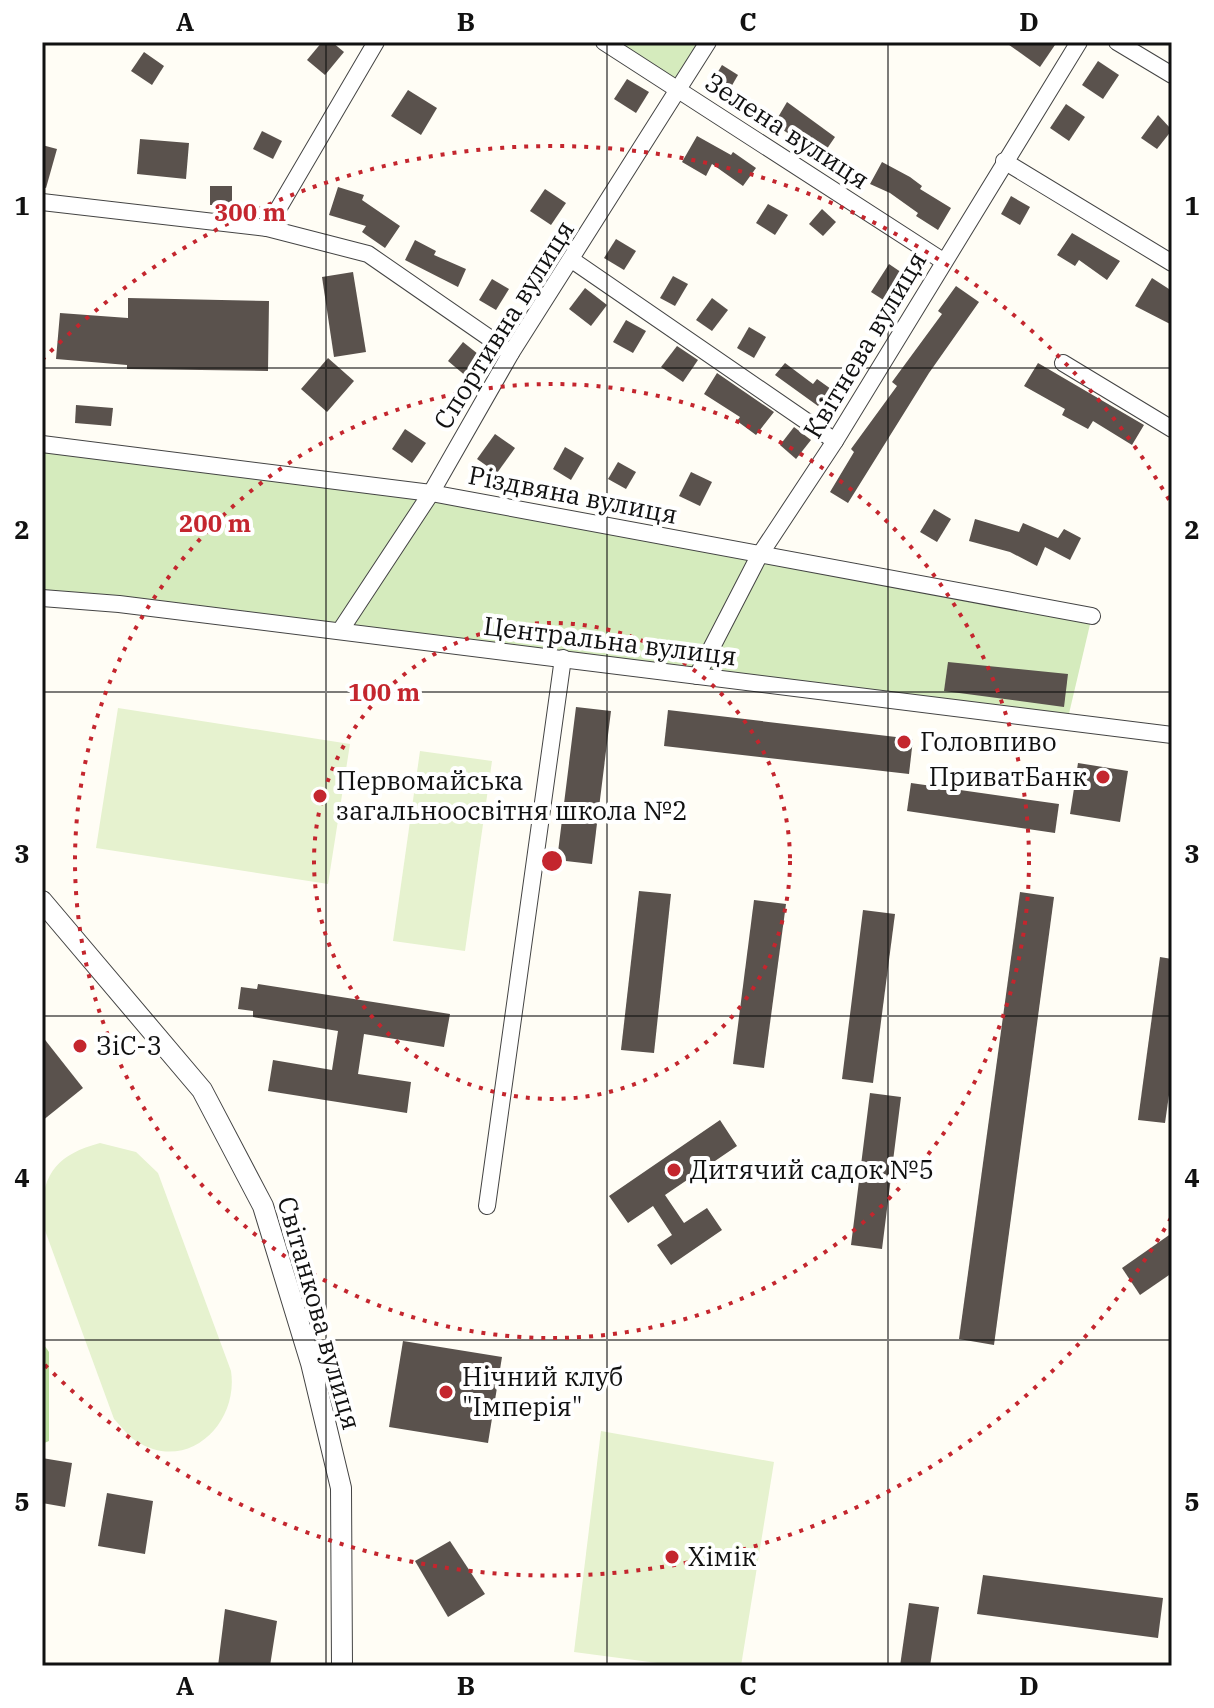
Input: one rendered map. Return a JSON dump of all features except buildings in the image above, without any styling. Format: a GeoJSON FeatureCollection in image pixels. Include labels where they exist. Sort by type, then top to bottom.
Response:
{"type":"FeatureCollection","features":[{"type":"Feature","properties":{"kind":"street"},"geometry":{"type":"LineString","coordinates":[[267,228],[376,42]]}},
{"type":"Feature","properties":{"kind":"street","name":"Зелена вулиця"},"geometry":{"type":"LineString","coordinates":[[604,42],[943,261]]}},
{"type":"Feature","properties":{"kind":"street","name":"Спортивна вулиця"},"geometry":{"type":"LineString","coordinates":[[340,631],[431,493],[511,353],[708,42]]}},
{"type":"Feature","properties":{"kind":"street","name":"Квітнева вулиця"},"geometry":{"type":"LineString","coordinates":[[697,676],[759,556],[835,441],[1079,42]]}},
{"type":"Feature","properties":{"kind":"street"},"geometry":{"type":"LineString","coordinates":[[1117,42],[1172,75]]}},
{"type":"Feature","properties":{"kind":"street"},"geometry":{"type":"LineString","coordinates":[[1004,161],[1172,263]]}},
{"type":"Feature","properties":{"kind":"street"},"geometry":{"type":"LineString","coordinates":[[42,202],[267,228],[368,254],[511,353]]}},
{"type":"Feature","properties":{"kind":"street"},"geometry":{"type":"LineString","coordinates":[[572,260],[835,441]]}},
{"type":"Feature","properties":{"kind":"street"},"geometry":{"type":"LineString","coordinates":[[1063,363],[1172,429]]}},
{"type":"Feature","properties":{"kind":"street","name":"Різдвяна вулиця"},"geometry":{"type":"LineString","coordinates":[[42,444],[431,493],[1092,616]]}},
{"type":"Feature","properties":{"kind":"street","name":"Центральна вулиця"},"geometry":{"type":"LineString","coordinates":[[42,598],[563,658],[1172,735]]}},
{"type":"Feature","properties":{"kind":"street"},"geometry":{"type":"LineString","coordinates":[[487,1206],[563,658]]}},
{"type":"Feature","properties":{"kind":"street","name":"Світанкова вулиця"},"geometry":{"type":"LineString","coordinates":[[42,901],[202,1090],[263,1206],[311,1363],[341,1488],[342,1666]]}},
{"type":"Feature","properties":{"kind":"green space"},"geometry":{"type":"Polygon","coordinates":[[[604,42],[708,42],[677,89],[604,42]]]}},
{"type":"Feature","properties":{"kind":"green space"},"geometry":{"type":"Polygon","coordinates":[[[42,444],[431,493],[1092,616],[1067,722],[42,597],[42,444]]]}},
{"type":"Feature","properties":{"kind":"green space"},"geometry":{"type":"Polygon","coordinates":[[[118,708],[350,744],[328,884],[96,848],[118,708]]]}},
{"type":"Feature","properties":{"kind":"green space"},"geometry":{"type":"Polygon","coordinates":[[[420,751],[492,761],[465,951],[393,941],[420,751]]]}},
{"type":"Feature","properties":{"kind":"green space"},"geometry":{"type":"Polygon","coordinates":[[[100,1143],[136,1152],[158,1173],[231,1371],[227,1409],[206,1438],[191,1447],[173,1451],[155,1450],[133,1439],[114,1419],[43,1225],[44,1194],[53,1171],[71,1154],[100,1143]]]}},
{"type":"Feature","properties":{"kind":"green space"},"geometry":{"type":"Polygon","coordinates":[[[42,1342],[49,1352],[49,1441],[42,1444],[42,1342]]]}},
{"type":"Feature","properties":{"kind":"green space","name":"Хімік"},"geometry":{"type":"Polygon","coordinates":[[[601,1431],[774,1462],[741,1666],[680,1666],[574,1652],[601,1431]]]}},
{"type":"Feature","properties":{"kind":"place","name":"Головпиво"},"geometry":{"type":"Point","coordinates":[904,742]}},
{"type":"Feature","properties":{"kind":"place","name":"ПриватБанк"},"geometry":{"type":"Point","coordinates":[1103,777]}},
{"type":"Feature","properties":{"kind":"place","name":"Первомайська загальноосвітня школа №2"},"geometry":{"type":"Point","coordinates":[320,796]}},
{"type":"Feature","properties":{"kind":"place","name":"ЗіС-3"},"geometry":{"type":"Point","coordinates":[80,1046]}},
{"type":"Feature","properties":{"kind":"place","name":"Дитячий садок №5"},"geometry":{"type":"Point","coordinates":[674,1170]}},
{"type":"Feature","properties":{"kind":"place","name":"Нічний клуб \"Імперія\""},"geometry":{"type":"Point","coordinates":[446,1392]}},
{"type":"Feature","properties":{"kind":"place","name":"Хімік"},"geometry":{"type":"Point","coordinates":[672,1557]}}]}
